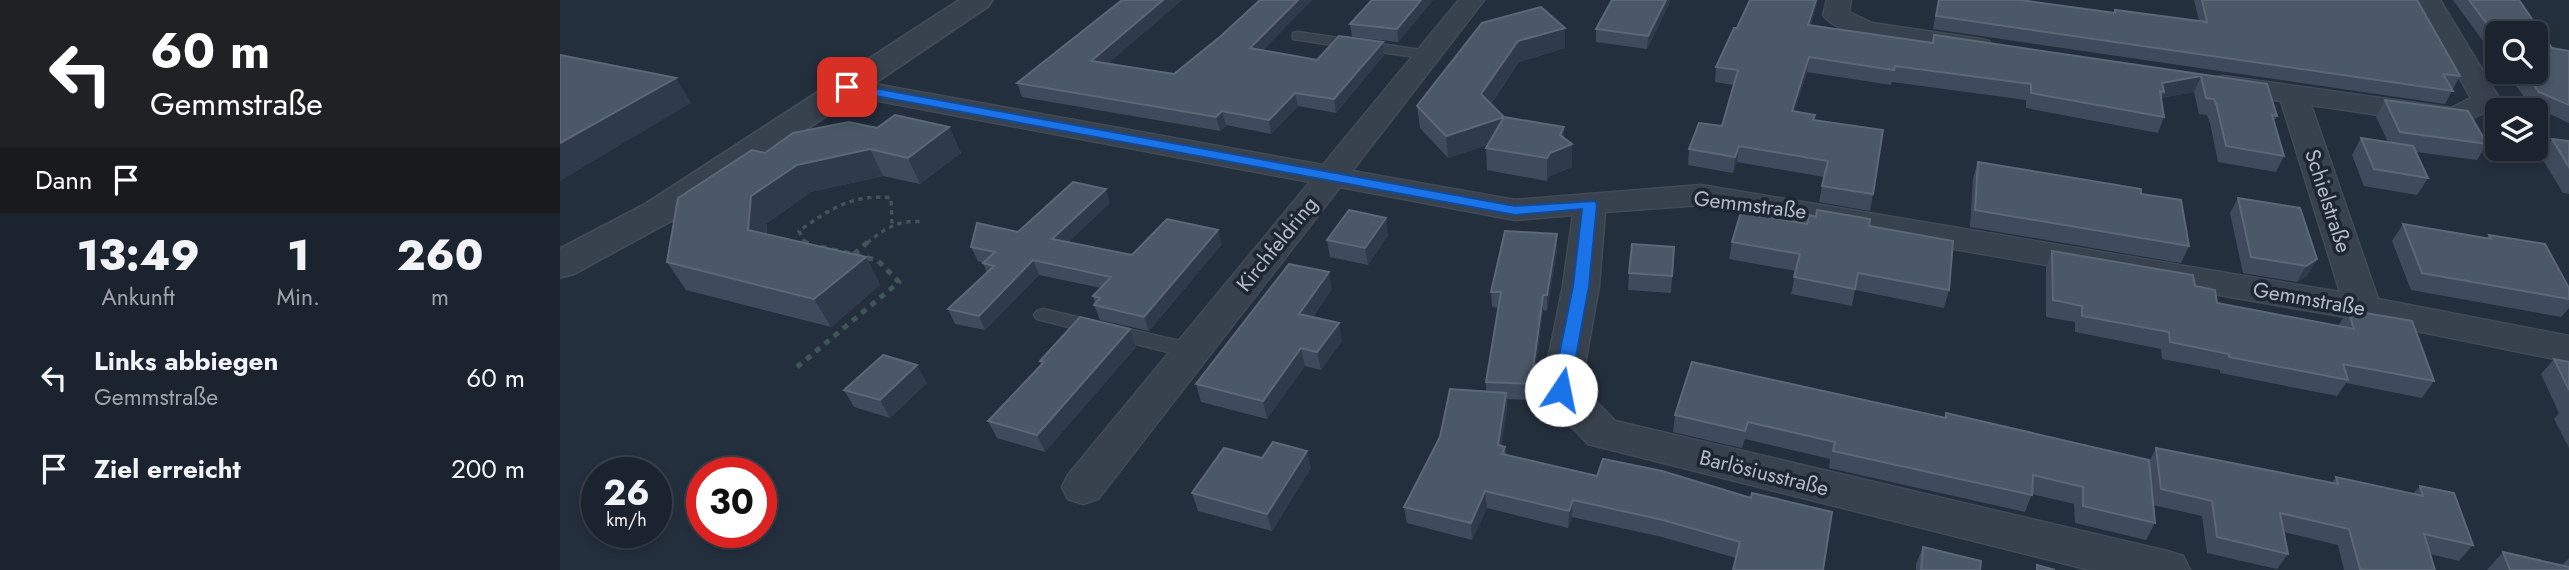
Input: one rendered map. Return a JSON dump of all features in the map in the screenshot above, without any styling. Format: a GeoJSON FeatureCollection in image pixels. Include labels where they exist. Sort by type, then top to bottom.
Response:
{"type":"FeatureCollection","features":[{"type":"Feature","properties":{"kind":"street"},"geometry":{"type":"LineString","coordinates":[[560,265],[659,212],[978,0]]}},
{"type":"Feature","properties":{"kind":"street","name":"Kirchfeldring"},"geometry":{"type":"LineString","coordinates":[[1083,487],[1472,0]]}},
{"type":"Feature","properties":{"kind":"street"},"geometry":{"type":"LineString","coordinates":[[1839,0],[1836,15],[1865,30],[2003,51]]}},
{"type":"Feature","properties":{"kind":"street"},"geometry":{"type":"LineString","coordinates":[[2196,80],[2455,117],[2487,101],[2428,0]]}},
{"type":"Feature","properties":{"kind":"street","name":"Gemmstraße"},"geometry":{"type":"LineString","coordinates":[[847,87],[1515,211],[1701,195],[2363,308],[2569,349]]}},
{"type":"Feature","properties":{"kind":"street","name":"Schielstraße"},"geometry":{"type":"LineString","coordinates":[[2293,94],[2363,308]]}},
{"type":"Feature","properties":{"kind":"street","name":"Barlösiusstraße"},"geometry":{"type":"LineString","coordinates":[[1590,204],[1581,286],[1561,390],[1602,433],[2167,570]]}},
{"type":"Feature","properties":{"kind":"lane"},"geometry":{"type":"LineString","coordinates":[[1298,36],[1428,55]]}},
{"type":"Feature","properties":{"kind":"lane"},"geometry":{"type":"LineString","coordinates":[[1043,315],[1192,351]]}},
{"type":"Feature","properties":{"kind":"path"},"geometry":{"type":"LineString","coordinates":[[797,367],[899,282],[877,260],[804,243],[799,231],[838,203],[874,194],[891,198],[892,224]]}},
{"type":"Feature","properties":{"kind":"path"},"geometry":{"type":"LineString","coordinates":[[854,254],[892,224],[912,219],[924,222]]}},
{"type":"Feature","properties":{"kind":"building"},"geometry":{"type":"Polygon","coordinates":[[[1122,0],[1163,0],[1091,61],[1174,74],[1260,0],[1298,0],[1250,48],[1317,60],[1339,36],[1383,42],[1334,99],[1295,93],[1269,120],[1222,111],[1216,117],[1017,83],[1122,0]]]}},
{"type":"Feature","properties":{"kind":"building"},"geometry":{"type":"Polygon","coordinates":[[[1372,0],[1421,0],[1397,29],[1350,24],[1372,0]]]}},
{"type":"Feature","properties":{"kind":"building"},"geometry":{"type":"Polygon","coordinates":[[[1612,0],[1666,0],[1648,36],[1596,29],[1612,0]]]}},
{"type":"Feature","properties":{"kind":"building"},"geometry":{"type":"Polygon","coordinates":[[[1750,0],[1816,0],[1808,25],[1933,43],[1934,35],[2267,84],[2277,116],[2272,115],[2284,156],[2226,146],[2217,107],[2214,99],[2206,98],[2201,76],[2162,83],[2164,92],[2160,91],[2164,117],[2031,93],[2031,84],[1895,66],[1894,70],[1809,57],[1792,111],[1815,115],[1813,120],[1883,130],[1873,194],[1822,186],[1828,161],[1739,146],[1735,157],[1689,149],[1699,123],[1722,126],[1738,70],[1716,67],[1750,0]]]}},
{"type":"Feature","properties":{"kind":"building"},"geometry":{"type":"Polygon","coordinates":[[[1939,0],[2020,0],[2207,22],[2202,0],[2417,0],[2460,76],[2443,74],[2453,91],[1936,16],[1939,0]]]}},
{"type":"Feature","properties":{"kind":"building"},"geometry":{"type":"Polygon","coordinates":[[[2469,0],[2519,0],[2533,21],[2485,21],[2469,0]]]}},
{"type":"Feature","properties":{"kind":"building"},"geometry":{"type":"Polygon","coordinates":[[[1541,7],[1565,28],[1518,41],[1481,94],[1504,117],[1446,136],[1417,106],[1482,23],[1541,7]]]}},
{"type":"Feature","properties":{"kind":"building"},"geometry":{"type":"Polygon","coordinates":[[[2548,42],[2552,48],[2569,51],[2569,105],[2539,92],[2533,84],[2548,84],[2548,42]]]}},
{"type":"Feature","properties":{"kind":"building"},"geometry":{"type":"Polygon","coordinates":[[[560,55],[676,78],[560,143],[560,55]]]}},
{"type":"Feature","properties":{"kind":"building"},"geometry":{"type":"Polygon","coordinates":[[[2385,100],[2468,111],[2485,144],[2400,132],[2385,100]]]}},
{"type":"Feature","properties":{"kind":"building"},"geometry":{"type":"Polygon","coordinates":[[[895,115],[949,127],[908,158],[870,149],[797,165],[751,196],[748,230],[866,257],[814,299],[667,262],[678,198],[752,150],[765,153],[793,133],[849,122],[877,128],[895,115]]]}},
{"type":"Feature","properties":{"kind":"building"},"geometry":{"type":"Polygon","coordinates":[[[1504,117],[1564,127],[1560,135],[1572,144],[1550,153],[1547,158],[1486,148],[1504,117]]]}},
{"type":"Feature","properties":{"kind":"building"},"geometry":{"type":"Polygon","coordinates":[[[2361,138],[2413,146],[2428,178],[2374,169],[2361,138]]]}},
{"type":"Feature","properties":{"kind":"building"},"geometry":{"type":"Polygon","coordinates":[[[2552,139],[2569,141],[2569,167],[2552,139]]]}},
{"type":"Feature","properties":{"kind":"building"},"geometry":{"type":"Polygon","coordinates":[[[1978,162],[2141,189],[2141,194],[2181,200],[2189,246],[1975,210],[1978,162]]]}},
{"type":"Feature","properties":{"kind":"building"},"geometry":{"type":"Polygon","coordinates":[[[1073,182],[1106,189],[1052,239],[1132,255],[1167,219],[1218,230],[1144,317],[1094,305],[1100,298],[1093,296],[1111,277],[1033,260],[979,316],[948,309],[994,266],[983,263],[995,252],[971,247],[977,223],[1018,232],[1073,182]]]}},
{"type":"Feature","properties":{"kind":"building"},"geometry":{"type":"Polygon","coordinates":[[[2238,198],[2300,208],[2317,259],[2306,266],[2251,257],[2238,198]]]}},
{"type":"Feature","properties":{"kind":"building"},"geometry":{"type":"Polygon","coordinates":[[[1349,210],[1386,218],[1365,248],[1327,240],[1349,210]]]}},
{"type":"Feature","properties":{"kind":"building"},"geometry":{"type":"Polygon","coordinates":[[[1817,210],[1870,219],[1869,226],[1953,241],[1949,290],[1858,273],[1855,289],[1794,277],[1800,254],[1732,242],[1741,212],[1807,224],[1809,215],[1816,217],[1817,210]]]}},
{"type":"Feature","properties":{"kind":"building"},"geometry":{"type":"Polygon","coordinates":[[[2403,224],[2491,239],[2489,235],[2545,244],[2569,288],[2569,299],[2422,273],[2403,224]]]}},
{"type":"Feature","properties":{"kind":"building"},"geometry":{"type":"Polygon","coordinates":[[[1505,231],[1557,234],[1547,295],[1543,295],[1531,384],[1486,382],[1501,292],[1491,292],[1505,231]]]}},
{"type":"Feature","properties":{"kind":"building"},"geometry":{"type":"Polygon","coordinates":[[[1632,244],[1674,247],[1672,276],[1629,273],[1632,244]]]}},
{"type":"Feature","properties":{"kind":"building"},"geometry":{"type":"Polygon","coordinates":[[[2052,251],[2193,275],[2195,286],[2215,290],[2217,303],[2354,329],[2348,310],[2412,321],[2434,381],[2343,364],[2348,380],[2229,357],[2229,354],[2170,342],[2169,332],[2082,316],[2082,306],[2053,300],[2052,251]]]}},
{"type":"Feature","properties":{"kind":"building"},"geometry":{"type":"Polygon","coordinates":[[[1289,264],[1329,272],[1299,314],[1339,323],[1317,352],[1301,348],[1263,401],[1196,384],[1289,264]]]}},
{"type":"Feature","properties":{"kind":"building"},"geometry":{"type":"Polygon","coordinates":[[[1080,317],[1130,329],[1037,435],[988,421],[1044,362],[1040,361],[1080,317]]]}},
{"type":"Feature","properties":{"kind":"building"},"geometry":{"type":"Polygon","coordinates":[[[883,355],[917,365],[880,400],[844,390],[883,355]]]}},
{"type":"Feature","properties":{"kind":"building"},"geometry":{"type":"Polygon","coordinates":[[[2554,359],[2569,362],[2569,390],[2554,359]]]}},
{"type":"Feature","properties":{"kind":"building"},"geometry":{"type":"Polygon","coordinates":[[[1692,362],[1946,418],[1946,413],[2149,460],[2155,523],[2083,506],[2083,487],[2033,475],[2032,495],[1833,451],[1835,442],[1748,422],[1745,431],[1675,415],[1692,362]]]}},
{"type":"Feature","properties":{"kind":"building"},"geometry":{"type":"Polygon","coordinates":[[[1450,389],[1506,393],[1498,445],[1505,447],[1502,454],[1597,476],[1603,459],[1662,471],[1751,498],[1752,493],[1832,512],[1823,570],[1733,570],[1740,542],[1663,520],[1573,500],[1569,511],[1485,491],[1471,523],[1404,507],[1440,437],[1450,389]]]}},
{"type":"Feature","properties":{"kind":"building"},"geometry":{"type":"Polygon","coordinates":[[[1273,442],[1307,451],[1267,514],[1192,493],[1224,448],[1262,458],[1273,442]]]}},
{"type":"Feature","properties":{"kind":"building"},"geometry":{"type":"Polygon","coordinates":[[[2156,448],[2338,484],[2336,477],[2423,496],[2420,486],[2454,493],[2473,545],[2424,534],[2435,570],[2365,570],[2360,569],[2349,529],[2280,513],[2288,554],[2217,537],[2212,501],[2161,489],[2156,448]]]}},
{"type":"Feature","properties":{"kind":"building"},"geometry":{"type":"Polygon","coordinates":[[[1923,547],[1981,561],[1980,570],[1921,570],[1923,547]]]}},
{"type":"Feature","properties":{"kind":"building"},"geometry":{"type":"Polygon","coordinates":[[[2503,552],[2569,567],[2569,570],[2510,570],[2503,552]]]}},
{"type":"Feature","properties":{"kind":"building"},"geometry":{"type":"Polygon","coordinates":[[[2037,565],[2055,570],[2037,570],[2037,565]]]}},
{"type":"Feature","properties":{"kind":"route"},"geometry":{"type":"LineString","coordinates":[[847,87],[1515,211],[1590,204],[1581,286],[1561,390]]}}]}
